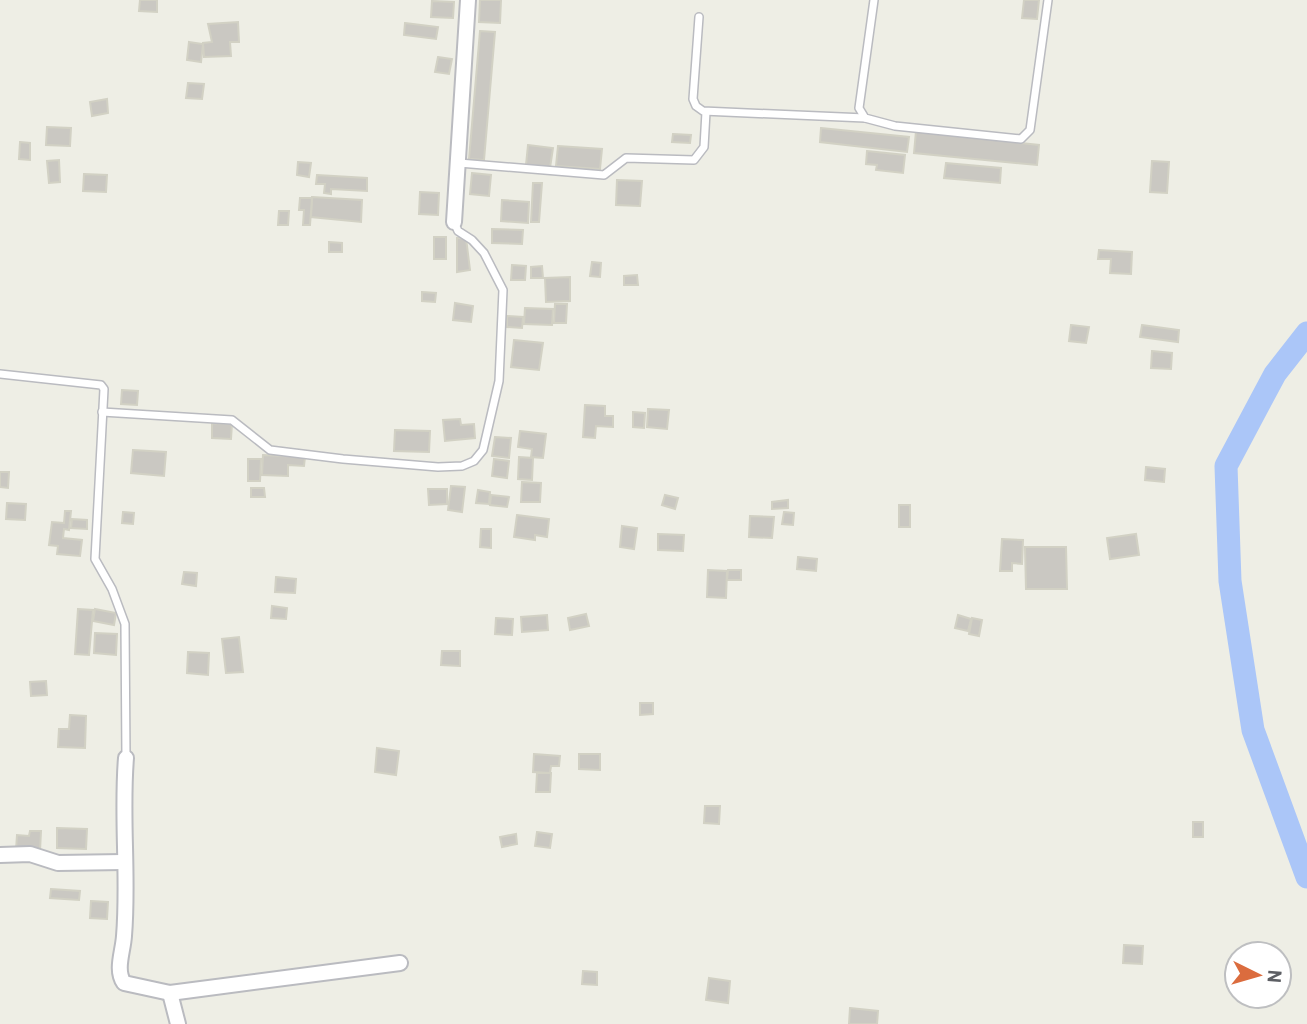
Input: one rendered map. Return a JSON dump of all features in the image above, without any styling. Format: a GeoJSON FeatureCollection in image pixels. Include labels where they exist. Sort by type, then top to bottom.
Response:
{"type":"FeatureCollection","features":[{"type":"Feature","properties":{"kind":"street"},"geometry":{"type":"LineString","coordinates":[[454,222],[468,0]]}},
{"type":"Feature","properties":{"kind":"street"},"geometry":{"type":"LineString","coordinates":[[126,758],[124,926],[120,976],[127,985],[170,993],[400,963]]}},
{"type":"Feature","properties":{"kind":"street"},"geometry":{"type":"LineString","coordinates":[[0,855],[30,854],[58,863],[123,862]]}},
{"type":"Feature","properties":{"kind":"street"},"geometry":{"type":"LineString","coordinates":[[170,993],[178,1024]]}},
{"type":"Feature","properties":{"kind":"lane"},"geometry":{"type":"LineString","coordinates":[[865,118],[859,108],[874,0]]}},
{"type":"Feature","properties":{"kind":"lane"},"geometry":{"type":"LineString","coordinates":[[699,17],[693,99],[696,106],[706,112],[865,118],[895,126],[1024,138],[1030,130],[1048,0]]}},
{"type":"Feature","properties":{"kind":"lane"},"geometry":{"type":"LineString","coordinates":[[459,163],[604,175],[626,158],[694,160],[703,150],[706,112]]}},
{"type":"Feature","properties":{"kind":"lane"},"geometry":{"type":"LineString","coordinates":[[102,412],[232,419],[270,450],[438,467],[462,466],[474,461],[483,450],[499,381],[503,290],[484,253],[472,240],[458,231],[454,222]]}},
{"type":"Feature","properties":{"kind":"lane"},"geometry":{"type":"LineString","coordinates":[[0,374],[102,386],[95,559],[112,589],[125,624],[126,758]]}},
{"type":"Feature","properties":{"kind":"building"},"geometry":{"type":"Polygon","coordinates":[[[140,0],[157,0],[157,12],[139,11],[140,0]]]}},
{"type":"Feature","properties":{"kind":"building"},"geometry":{"type":"Polygon","coordinates":[[[480,0],[501,0],[500,23],[479,22],[480,0]]]}},
{"type":"Feature","properties":{"kind":"building"},"geometry":{"type":"Polygon","coordinates":[[[1024,0],[1039,0],[1037,19],[1022,18],[1024,0]]]}},
{"type":"Feature","properties":{"kind":"building"},"geometry":{"type":"Polygon","coordinates":[[[432,1],[454,2],[453,18],[431,17],[432,1]]]}},
{"type":"Feature","properties":{"kind":"building"},"geometry":{"type":"Polygon","coordinates":[[[238,22],[239,42],[230,42],[231,56],[204,57],[203,43],[212,42],[208,24],[238,22]]]}},
{"type":"Feature","properties":{"kind":"building"},"geometry":{"type":"Polygon","coordinates":[[[405,23],[438,27],[436,39],[404,35],[405,23]]]}},
{"type":"Feature","properties":{"kind":"building"},"geometry":{"type":"Polygon","coordinates":[[[480,31],[495,32],[484,160],[469,159],[480,31]]]}},
{"type":"Feature","properties":{"kind":"building"},"geometry":{"type":"Polygon","coordinates":[[[189,42],[203,44],[201,62],[187,60],[189,42]]]}},
{"type":"Feature","properties":{"kind":"building"},"geometry":{"type":"Polygon","coordinates":[[[438,57],[452,59],[449,74],[435,72],[438,57]]]}},
{"type":"Feature","properties":{"kind":"building"},"geometry":{"type":"Polygon","coordinates":[[[188,83],[204,84],[202,99],[186,98],[188,83]]]}},
{"type":"Feature","properties":{"kind":"building"},"geometry":{"type":"Polygon","coordinates":[[[107,99],[108,113],[92,116],[90,102],[107,99]]]}},
{"type":"Feature","properties":{"kind":"building"},"geometry":{"type":"Polygon","coordinates":[[[47,127],[71,128],[70,146],[46,145],[47,127]]]}},
{"type":"Feature","properties":{"kind":"building"},"geometry":{"type":"Polygon","coordinates":[[[821,128],[909,137],[907,152],[820,142],[821,128]]]}},
{"type":"Feature","properties":{"kind":"building"},"geometry":{"type":"Polygon","coordinates":[[[916,131],[1039,145],[1037,165],[914,153],[916,131]]]}},
{"type":"Feature","properties":{"kind":"building"},"geometry":{"type":"Polygon","coordinates":[[[673,134],[691,135],[690,143],[672,142],[673,134]]]}},
{"type":"Feature","properties":{"kind":"building"},"geometry":{"type":"Polygon","coordinates":[[[20,142],[30,143],[30,160],[19,159],[20,142]]]}},
{"type":"Feature","properties":{"kind":"building"},"geometry":{"type":"Polygon","coordinates":[[[528,145],[553,148],[550,168],[526,165],[528,145]]]}},
{"type":"Feature","properties":{"kind":"building"},"geometry":{"type":"Polygon","coordinates":[[[558,146],[602,149],[600,169],[556,166],[558,146]]]}},
{"type":"Feature","properties":{"kind":"building"},"geometry":{"type":"Polygon","coordinates":[[[867,151],[905,155],[903,173],[876,170],[877,165],[866,164],[867,151]]]}},
{"type":"Feature","properties":{"kind":"building"},"geometry":{"type":"Polygon","coordinates":[[[59,160],[60,182],[49,183],[47,161],[59,160]]]}},
{"type":"Feature","properties":{"kind":"building"},"geometry":{"type":"Polygon","coordinates":[[[1152,161],[1169,162],[1167,193],[1150,192],[1152,161]]]}},
{"type":"Feature","properties":{"kind":"building"},"geometry":{"type":"Polygon","coordinates":[[[298,162],[311,163],[309,177],[297,175],[298,162]]]}},
{"type":"Feature","properties":{"kind":"building"},"geometry":{"type":"Polygon","coordinates":[[[946,163],[1001,168],[1000,183],[944,178],[946,163]]]}},
{"type":"Feature","properties":{"kind":"building"},"geometry":{"type":"Polygon","coordinates":[[[472,173],[491,175],[489,196],[470,194],[472,173]]]}},
{"type":"Feature","properties":{"kind":"building"},"geometry":{"type":"Polygon","coordinates":[[[84,174],[107,175],[106,192],[83,191],[84,174]]]}},
{"type":"Feature","properties":{"kind":"building"},"geometry":{"type":"Polygon","coordinates":[[[317,175],[367,178],[367,191],[331,189],[331,194],[324,193],[325,184],[316,184],[317,175]]]}},
{"type":"Feature","properties":{"kind":"building"},"geometry":{"type":"Polygon","coordinates":[[[617,180],[642,181],[640,206],[616,205],[617,180]]]}},
{"type":"Feature","properties":{"kind":"building"},"geometry":{"type":"Polygon","coordinates":[[[533,183],[542,183],[539,222],[531,222],[533,183]]]}},
{"type":"Feature","properties":{"kind":"building"},"geometry":{"type":"Polygon","coordinates":[[[420,192],[439,193],[438,215],[419,214],[420,192]]]}},
{"type":"Feature","properties":{"kind":"building"},"geometry":{"type":"Polygon","coordinates":[[[312,197],[362,200],[361,222],[311,217],[312,197]]]}},
{"type":"Feature","properties":{"kind":"building"},"geometry":{"type":"Polygon","coordinates":[[[300,198],[312,198],[310,225],[303,225],[304,210],[299,210],[300,198]]]}},
{"type":"Feature","properties":{"kind":"building"},"geometry":{"type":"Polygon","coordinates":[[[502,200],[529,202],[528,223],[501,221],[502,200]]]}},
{"type":"Feature","properties":{"kind":"building"},"geometry":{"type":"Polygon","coordinates":[[[279,211],[289,211],[288,225],[278,225],[279,211]]]}},
{"type":"Feature","properties":{"kind":"building"},"geometry":{"type":"Polygon","coordinates":[[[492,229],[523,230],[522,244],[492,243],[492,229]]]}},
{"type":"Feature","properties":{"kind":"building"},"geometry":{"type":"Polygon","coordinates":[[[434,237],[446,237],[446,259],[434,259],[434,237]]]}},
{"type":"Feature","properties":{"kind":"building"},"geometry":{"type":"Polygon","coordinates":[[[457,238],[466,238],[470,270],[457,272],[457,238]]]}},
{"type":"Feature","properties":{"kind":"building"},"geometry":{"type":"Polygon","coordinates":[[[329,242],[342,243],[342,252],[329,252],[329,242]]]}},
{"type":"Feature","properties":{"kind":"building"},"geometry":{"type":"Polygon","coordinates":[[[1099,250],[1132,252],[1131,274],[1110,273],[1111,259],[1098,259],[1099,250]]]}},
{"type":"Feature","properties":{"kind":"building"},"geometry":{"type":"Polygon","coordinates":[[[592,262],[601,263],[600,277],[590,276],[592,262]]]}},
{"type":"Feature","properties":{"kind":"building"},"geometry":{"type":"Polygon","coordinates":[[[512,265],[526,266],[525,280],[511,280],[512,265]]]}},
{"type":"Feature","properties":{"kind":"building"},"geometry":{"type":"Polygon","coordinates":[[[542,266],[543,278],[531,278],[531,267],[542,266]]]}},
{"type":"Feature","properties":{"kind":"building"},"geometry":{"type":"Polygon","coordinates":[[[637,275],[638,285],[624,285],[624,276],[637,275]]]}},
{"type":"Feature","properties":{"kind":"building"},"geometry":{"type":"Polygon","coordinates":[[[570,277],[570,301],[546,302],[545,278],[570,277]]]}},
{"type":"Feature","properties":{"kind":"building"},"geometry":{"type":"Polygon","coordinates":[[[422,292],[436,293],[435,302],[422,301],[422,292]]]}},
{"type":"Feature","properties":{"kind":"building"},"geometry":{"type":"Polygon","coordinates":[[[455,303],[473,306],[471,322],[453,320],[455,303]]]}},
{"type":"Feature","properties":{"kind":"building"},"geometry":{"type":"Polygon","coordinates":[[[555,304],[567,304],[566,323],[554,323],[555,304]]]}},
{"type":"Feature","properties":{"kind":"building"},"geometry":{"type":"Polygon","coordinates":[[[525,308],[553,309],[552,325],[524,324],[525,308]]]}},
{"type":"Feature","properties":{"kind":"building"},"geometry":{"type":"Polygon","coordinates":[[[507,316],[523,317],[522,328],[507,327],[507,316]]]}},
{"type":"Feature","properties":{"kind":"building"},"geometry":{"type":"Polygon","coordinates":[[[1071,325],[1089,327],[1086,343],[1069,341],[1071,325]]]}},
{"type":"Feature","properties":{"kind":"building"},"geometry":{"type":"Polygon","coordinates":[[[1142,325],[1179,330],[1178,342],[1140,337],[1142,325]]]}},
{"type":"Feature","properties":{"kind":"building"},"geometry":{"type":"Polygon","coordinates":[[[514,340],[543,343],[539,370],[511,367],[514,340]]]}},
{"type":"Feature","properties":{"kind":"building"},"geometry":{"type":"Polygon","coordinates":[[[1152,351],[1172,353],[1171,369],[1151,368],[1152,351]]]}},
{"type":"Feature","properties":{"kind":"building"},"geometry":{"type":"Polygon","coordinates":[[[122,390],[138,391],[137,405],[121,404],[122,390]]]}},
{"type":"Feature","properties":{"kind":"building"},"geometry":{"type":"Polygon","coordinates":[[[585,405],[605,406],[605,416],[613,416],[613,427],[596,426],[595,438],[583,437],[585,405]]]}},
{"type":"Feature","properties":{"kind":"building"},"geometry":{"type":"Polygon","coordinates":[[[648,409],[669,410],[667,429],[647,427],[648,409]]]}},
{"type":"Feature","properties":{"kind":"building"},"geometry":{"type":"Polygon","coordinates":[[[633,412],[645,413],[644,428],[633,427],[633,412]]]}},
{"type":"Feature","properties":{"kind":"building"},"geometry":{"type":"Polygon","coordinates":[[[460,419],[461,425],[474,424],[475,438],[445,441],[443,420],[460,419]]]}},
{"type":"Feature","properties":{"kind":"building"},"geometry":{"type":"Polygon","coordinates":[[[212,423],[232,424],[231,439],[212,438],[212,423]]]}},
{"type":"Feature","properties":{"kind":"building"},"geometry":{"type":"Polygon","coordinates":[[[395,430],[430,431],[429,452],[394,451],[395,430]]]}},
{"type":"Feature","properties":{"kind":"building"},"geometry":{"type":"Polygon","coordinates":[[[520,431],[546,434],[543,458],[531,457],[532,449],[518,447],[520,431]]]}},
{"type":"Feature","properties":{"kind":"building"},"geometry":{"type":"Polygon","coordinates":[[[495,437],[511,438],[509,458],[492,456],[495,437]]]}},
{"type":"Feature","properties":{"kind":"building"},"geometry":{"type":"Polygon","coordinates":[[[133,450],[166,452],[164,476],[131,473],[133,450]]]}},
{"type":"Feature","properties":{"kind":"building"},"geometry":{"type":"Polygon","coordinates":[[[263,455],[305,457],[304,466],[288,465],[288,476],[262,475],[263,455]]]}},
{"type":"Feature","properties":{"kind":"building"},"geometry":{"type":"Polygon","coordinates":[[[519,457],[533,458],[532,480],[518,479],[519,457]]]}},
{"type":"Feature","properties":{"kind":"building"},"geometry":{"type":"Polygon","coordinates":[[[248,459],[261,459],[260,481],[248,481],[248,459]]]}},
{"type":"Feature","properties":{"kind":"building"},"geometry":{"type":"Polygon","coordinates":[[[494,459],[509,461],[507,478],[492,476],[494,459]]]}},
{"type":"Feature","properties":{"kind":"building"},"geometry":{"type":"Polygon","coordinates":[[[1146,467],[1165,469],[1164,482],[1145,480],[1146,467]]]}},
{"type":"Feature","properties":{"kind":"building"},"geometry":{"type":"Polygon","coordinates":[[[0,472],[9,472],[8,488],[0,487],[0,472]]]}},
{"type":"Feature","properties":{"kind":"building"},"geometry":{"type":"Polygon","coordinates":[[[522,482],[541,483],[540,502],[521,502],[522,482]]]}},
{"type":"Feature","properties":{"kind":"building"},"geometry":{"type":"Polygon","coordinates":[[[451,486],[465,487],[462,512],[448,510],[451,486]]]}},
{"type":"Feature","properties":{"kind":"building"},"geometry":{"type":"Polygon","coordinates":[[[251,488],[264,488],[265,497],[251,497],[251,488]]]}},
{"type":"Feature","properties":{"kind":"building"},"geometry":{"type":"Polygon","coordinates":[[[428,489],[447,489],[447,504],[429,505],[428,489]]]}},
{"type":"Feature","properties":{"kind":"building"},"geometry":{"type":"Polygon","coordinates":[[[478,490],[490,492],[489,504],[476,503],[478,490]]]}},
{"type":"Feature","properties":{"kind":"building"},"geometry":{"type":"Polygon","coordinates":[[[491,495],[509,497],[507,507],[490,505],[491,495]]]}},
{"type":"Feature","properties":{"kind":"building"},"geometry":{"type":"Polygon","coordinates":[[[665,495],[678,498],[675,509],[662,505],[665,495]]]}},
{"type":"Feature","properties":{"kind":"building"},"geometry":{"type":"Polygon","coordinates":[[[788,500],[788,508],[772,509],[772,502],[788,500]]]}},
{"type":"Feature","properties":{"kind":"building"},"geometry":{"type":"Polygon","coordinates":[[[7,503],[26,504],[25,520],[6,519],[7,503]]]}},
{"type":"Feature","properties":{"kind":"building"},"geometry":{"type":"Polygon","coordinates":[[[899,505],[910,505],[910,527],[899,527],[899,505]]]}},
{"type":"Feature","properties":{"kind":"building"},"geometry":{"type":"Polygon","coordinates":[[[65,511],[71,511],[69,530],[64,529],[63,538],[82,540],[80,556],[57,554],[58,546],[49,545],[52,522],[64,523],[65,511]]]}},
{"type":"Feature","properties":{"kind":"building"},"geometry":{"type":"Polygon","coordinates":[[[123,512],[134,513],[133,524],[122,523],[123,512]]]}},
{"type":"Feature","properties":{"kind":"building"},"geometry":{"type":"Polygon","coordinates":[[[784,512],[794,513],[793,525],[782,524],[784,512]]]}},
{"type":"Feature","properties":{"kind":"building"},"geometry":{"type":"Polygon","coordinates":[[[517,515],[549,519],[547,537],[535,535],[535,540],[514,537],[517,515]]]}},
{"type":"Feature","properties":{"kind":"building"},"geometry":{"type":"Polygon","coordinates":[[[750,516],[774,517],[772,538],[749,537],[750,516]]]}},
{"type":"Feature","properties":{"kind":"building"},"geometry":{"type":"Polygon","coordinates":[[[72,519],[87,520],[87,529],[71,528],[72,519]]]}},
{"type":"Feature","properties":{"kind":"building"},"geometry":{"type":"Polygon","coordinates":[[[622,526],[637,528],[634,549],[620,547],[622,526]]]}},
{"type":"Feature","properties":{"kind":"building"},"geometry":{"type":"Polygon","coordinates":[[[481,529],[491,529],[491,548],[480,547],[481,529]]]}},
{"type":"Feature","properties":{"kind":"building"},"geometry":{"type":"Polygon","coordinates":[[[658,534],[684,535],[683,551],[658,550],[658,534]]]}},
{"type":"Feature","properties":{"kind":"building"},"geometry":{"type":"Polygon","coordinates":[[[1136,534],[1139,555],[1110,559],[1107,538],[1136,534]]]}},
{"type":"Feature","properties":{"kind":"building"},"geometry":{"type":"Polygon","coordinates":[[[1002,539],[1023,540],[1022,564],[1012,563],[1012,571],[1000,571],[1002,539]]]}},
{"type":"Feature","properties":{"kind":"building"},"geometry":{"type":"Polygon","coordinates":[[[1025,547],[1066,547],[1067,589],[1026,589],[1025,547]]]}},
{"type":"Feature","properties":{"kind":"building"},"geometry":{"type":"Polygon","coordinates":[[[798,557],[817,559],[816,571],[797,569],[798,557]]]}},
{"type":"Feature","properties":{"kind":"building"},"geometry":{"type":"Polygon","coordinates":[[[708,570],[727,571],[726,598],[707,597],[708,570]]]}},
{"type":"Feature","properties":{"kind":"building"},"geometry":{"type":"Polygon","coordinates":[[[728,570],[741,570],[741,580],[727,580],[728,570]]]}},
{"type":"Feature","properties":{"kind":"building"},"geometry":{"type":"Polygon","coordinates":[[[184,572],[197,573],[196,586],[182,584],[184,572]]]}},
{"type":"Feature","properties":{"kind":"building"},"geometry":{"type":"Polygon","coordinates":[[[276,577],[296,579],[295,593],[275,592],[276,577]]]}},
{"type":"Feature","properties":{"kind":"building"},"geometry":{"type":"Polygon","coordinates":[[[272,606],[287,608],[286,619],[271,618],[272,606]]]}},
{"type":"Feature","properties":{"kind":"building"},"geometry":{"type":"Polygon","coordinates":[[[78,609],[93,610],[89,655],[75,654],[78,609]]]}},
{"type":"Feature","properties":{"kind":"building"},"geometry":{"type":"Polygon","coordinates":[[[95,609],[116,613],[114,625],[93,621],[95,609]]]}},
{"type":"Feature","properties":{"kind":"building"},"geometry":{"type":"Polygon","coordinates":[[[586,614],[589,626],[570,630],[568,618],[586,614]]]}},
{"type":"Feature","properties":{"kind":"building"},"geometry":{"type":"Polygon","coordinates":[[[547,615],[548,630],[522,632],[521,617],[547,615]]]}},
{"type":"Feature","properties":{"kind":"building"},"geometry":{"type":"Polygon","coordinates":[[[958,615],[971,619],[968,631],[955,628],[958,615]]]}},
{"type":"Feature","properties":{"kind":"building"},"geometry":{"type":"Polygon","coordinates":[[[496,618],[513,619],[512,635],[495,634],[496,618]]]}},
{"type":"Feature","properties":{"kind":"building"},"geometry":{"type":"Polygon","coordinates":[[[972,618],[982,620],[979,636],[969,634],[972,618]]]}},
{"type":"Feature","properties":{"kind":"building"},"geometry":{"type":"Polygon","coordinates":[[[95,633],[117,634],[116,655],[94,653],[95,633]]]}},
{"type":"Feature","properties":{"kind":"building"},"geometry":{"type":"Polygon","coordinates":[[[239,637],[243,672],[226,673],[222,639],[239,637]]]}},
{"type":"Feature","properties":{"kind":"building"},"geometry":{"type":"Polygon","coordinates":[[[442,651],[460,651],[460,666],[441,665],[442,651]]]}},
{"type":"Feature","properties":{"kind":"building"},"geometry":{"type":"Polygon","coordinates":[[[188,652],[209,653],[208,675],[187,673],[188,652]]]}},
{"type":"Feature","properties":{"kind":"building"},"geometry":{"type":"Polygon","coordinates":[[[46,681],[47,695],[31,696],[30,682],[46,681]]]}},
{"type":"Feature","properties":{"kind":"building"},"geometry":{"type":"Polygon","coordinates":[[[640,703],[653,703],[653,714],[640,715],[640,703]]]}},
{"type":"Feature","properties":{"kind":"building"},"geometry":{"type":"Polygon","coordinates":[[[70,715],[86,716],[85,748],[58,747],[59,729],[69,729],[70,715]]]}},
{"type":"Feature","properties":{"kind":"building"},"geometry":{"type":"Polygon","coordinates":[[[377,748],[399,751],[396,775],[375,772],[377,748]]]}},
{"type":"Feature","properties":{"kind":"building"},"geometry":{"type":"Polygon","coordinates":[[[534,754],[560,756],[559,766],[551,766],[550,773],[533,772],[534,754]]]}},
{"type":"Feature","properties":{"kind":"building"},"geometry":{"type":"Polygon","coordinates":[[[579,754],[600,754],[600,770],[579,769],[579,754]]]}},
{"type":"Feature","properties":{"kind":"building"},"geometry":{"type":"Polygon","coordinates":[[[537,773],[551,773],[550,792],[536,792],[537,773]]]}},
{"type":"Feature","properties":{"kind":"building"},"geometry":{"type":"Polygon","coordinates":[[[705,806],[720,806],[719,824],[704,823],[705,806]]]}},
{"type":"Feature","properties":{"kind":"building"},"geometry":{"type":"Polygon","coordinates":[[[1193,822],[1203,822],[1203,837],[1193,837],[1193,822]]]}},
{"type":"Feature","properties":{"kind":"building"},"geometry":{"type":"Polygon","coordinates":[[[57,828],[87,829],[86,849],[57,848],[57,828]]]}},
{"type":"Feature","properties":{"kind":"building"},"geometry":{"type":"Polygon","coordinates":[[[30,831],[41,831],[40,851],[16,850],[17,835],[29,836],[30,831]]]}},
{"type":"Feature","properties":{"kind":"building"},"geometry":{"type":"Polygon","coordinates":[[[537,832],[552,834],[550,848],[535,846],[537,832]]]}},
{"type":"Feature","properties":{"kind":"building"},"geometry":{"type":"Polygon","coordinates":[[[516,834],[517,844],[502,847],[500,837],[516,834]]]}},
{"type":"Feature","properties":{"kind":"building"},"geometry":{"type":"Polygon","coordinates":[[[51,889],[80,891],[79,900],[50,898],[51,889]]]}},
{"type":"Feature","properties":{"kind":"building"},"geometry":{"type":"Polygon","coordinates":[[[91,901],[108,902],[107,919],[90,918],[91,901]]]}},
{"type":"Feature","properties":{"kind":"building"},"geometry":{"type":"Polygon","coordinates":[[[1124,945],[1143,946],[1142,964],[1123,963],[1124,945]]]}},
{"type":"Feature","properties":{"kind":"building"},"geometry":{"type":"Polygon","coordinates":[[[583,971],[597,972],[597,985],[582,984],[583,971]]]}},
{"type":"Feature","properties":{"kind":"building"},"geometry":{"type":"Polygon","coordinates":[[[709,978],[730,981],[728,1003],[706,1000],[709,978]]]}},
{"type":"Feature","properties":{"kind":"building"},"geometry":{"type":"Polygon","coordinates":[[[850,1008],[878,1011],[877,1024],[849,1024],[850,1008]]]}},
{"type":"Feature","properties":{"kind":"waterway"},"geometry":{"type":"LineString","coordinates":[[1307,333],[1275,374],[1226,466],[1230,581],[1253,730],[1307,877]]}}]}
